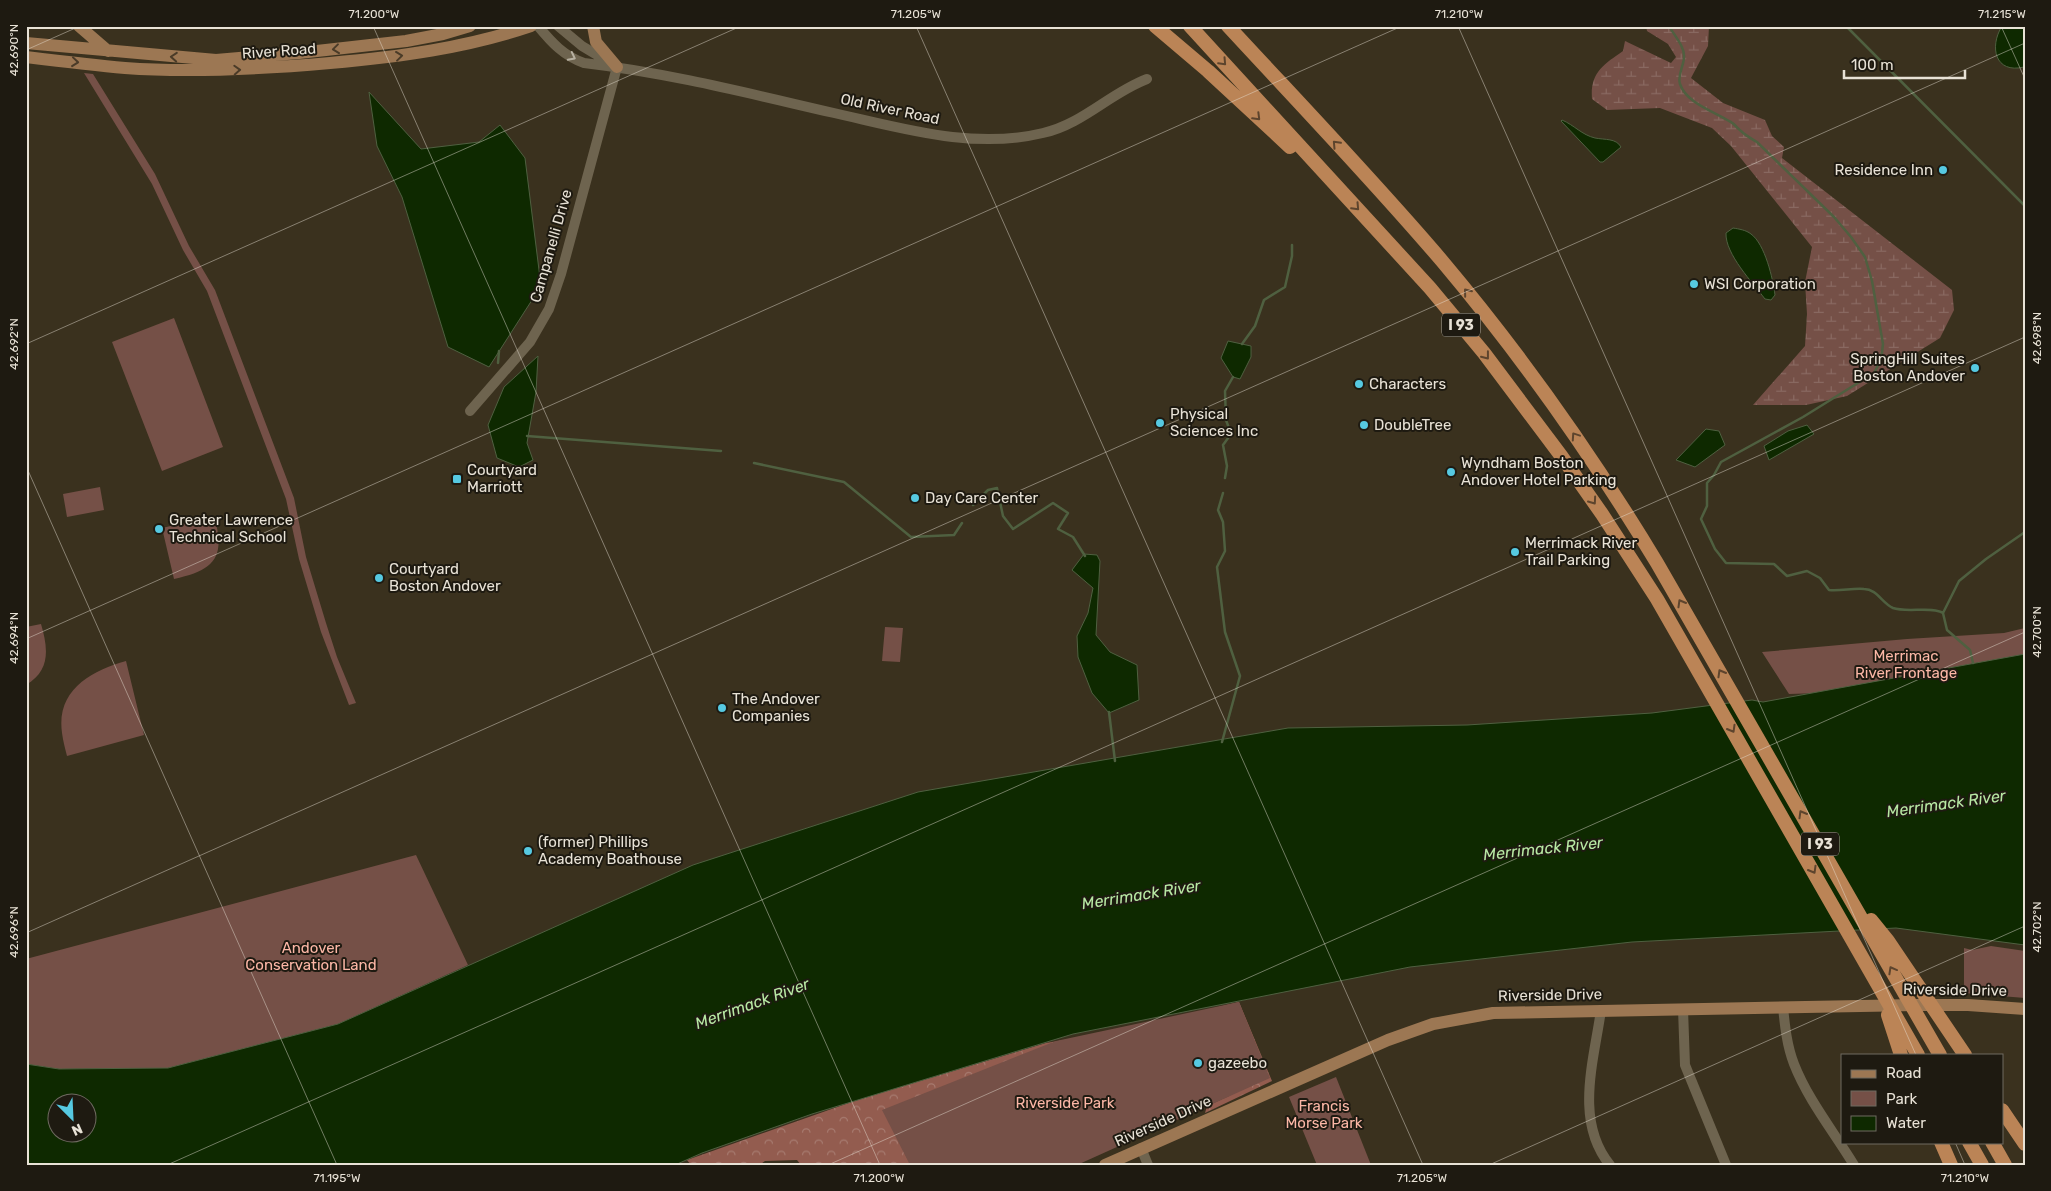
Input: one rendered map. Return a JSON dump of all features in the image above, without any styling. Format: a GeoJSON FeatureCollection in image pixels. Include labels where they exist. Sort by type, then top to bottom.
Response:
{"type":"FeatureCollection","features":[{"type":"Feature","properties":{"kind":"highway"},"geometry":{"type":"LineString","coordinates":[[1155,26],[1184,49],[1265,126],[1342,192]]}},
{"type":"Feature","properties":{"kind":"highway","name":"I 93"},"geometry":{"type":"LineString","coordinates":[[1190,26],[1452,314],[1531,414],[1602,514],[1657,599],[1918,1053]]}},
{"type":"Feature","properties":{"kind":"highway","name":"I 93"},"geometry":{"type":"LineString","coordinates":[[1228,26],[1392,205],[1481,308],[1541,387],[1612,489],[1657,562],[1937,1049]]}},
{"type":"Feature","properties":{"kind":"highway"},"geometry":{"type":"LineString","coordinates":[[1848,892],[1888,941],[1964,1054]]}},
{"type":"Feature","properties":{"kind":"highway"},"geometry":{"type":"LineString","coordinates":[[1880,988],[1901,1054]]}},
{"type":"Feature","properties":{"kind":"highway"},"geometry":{"type":"LineString","coordinates":[[2004,1113],[2025,1144]]}},
{"type":"Feature","properties":{"kind":"highway"},"geometry":{"type":"LineString","coordinates":[[1942,1144],[1951,1165]]}},
{"type":"Feature","properties":{"kind":"highway"},"geometry":{"type":"LineString","coordinates":[[1969,1144],[1982,1165]]}},
{"type":"Feature","properties":{"kind":"highway"},"geometry":{"type":"LineString","coordinates":[[1993,1144],[2005,1165]]}},
{"type":"Feature","properties":{"kind":"main road"},"geometry":{"type":"LineString","coordinates":[[79,26],[108,51]]}},
{"type":"Feature","properties":{"kind":"main road","name":"River Road"},"geometry":{"type":"LineString","coordinates":[[26,43],[216,60],[406,42],[470,26]]}},
{"type":"Feature","properties":{"kind":"main road"},"geometry":{"type":"LineString","coordinates":[[460,45],[471,38],[509,26]]}},
{"type":"Feature","properties":{"kind":"main road","name":"River Road"},"geometry":{"type":"LineString","coordinates":[[26,57],[126,68],[231,70],[370,59],[460,45],[504,35],[531,26]]}},
{"type":"Feature","properties":{"kind":"main road"},"geometry":{"type":"LineString","coordinates":[[593,26],[596,42],[617,67]]}},
{"type":"Feature","properties":{"kind":"main road","name":"Riverside Drive"},"geometry":{"type":"LineString","coordinates":[[1105,1165],[1357,1053],[1433,1024],[1493,1013],[1933,1005],[2025,1009]]}},
{"type":"Feature","properties":{"kind":"street","name":"Old River Road"},"geometry":{"type":"LineString","coordinates":[[538,26],[551,41],[572,59],[584,63],[673,76],[910,130],[982,140],[1024,137],[1046,133],[1085,116],[1133,84],[1147,79]]}},
{"type":"Feature","properties":{"kind":"street","name":"Old River Road"},"geometry":{"type":"LineString","coordinates":[[558,26],[582,46],[617,67]]}},
{"type":"Feature","properties":{"kind":"street","name":"Campanelli Drive"},"geometry":{"type":"LineString","coordinates":[[470,411],[530,342],[549,309],[561,274],[617,67]]}},
{"type":"Feature","properties":{"kind":"street"},"geometry":{"type":"LineString","coordinates":[[1783,1007],[1785,1032],[1794,1065],[1854,1165]]}},
{"type":"Feature","properties":{"kind":"street"},"geometry":{"type":"LineString","coordinates":[[1683,1009],[1685,1065],[1726,1165]]}},
{"type":"Feature","properties":{"kind":"street"},"geometry":{"type":"LineString","coordinates":[[1601,1010],[1591,1080],[1589,1115],[1594,1136],[1610,1165]]}},
{"type":"Feature","properties":{"kind":"street"},"geometry":{"type":"LineString","coordinates":[[1142,1148],[1148,1165]]}},
{"type":"Feature","properties":{"kind":"green space"},"geometry":{"type":"Polygon","coordinates":[[[1646,26],[1709,26],[1708,46],[1691,78],[1723,103],[1765,120],[1772,136],[1784,147],[1782,158],[1952,290],[1954,310],[1940,338],[1847,396],[1806,405],[1753,405],[1805,346],[1807,314],[1805,282],[1812,247],[1731,146],[1712,128],[1660,108],[1607,110],[1592,99],[1593,82],[1599,70],[1623,51],[1625,41],[1671,63],[1676,57],[1668,44],[1647,31],[1646,26]]]}},
{"type":"Feature","properties":{"kind":"green space"},"geometry":{"type":"Polygon","coordinates":[[[84,73],[93,74],[155,174],[189,246],[215,290],[294,498],[306,557],[337,657],[356,703],[349,705],[321,632],[299,559],[286,499],[207,291],[183,250],[152,184],[84,73]]]}},
{"type":"Feature","properties":{"kind":"green space"},"geometry":{"type":"Polygon","coordinates":[[[174,318],[223,447],[162,471],[112,342],[174,318]]]}},
{"type":"Feature","properties":{"kind":"green space"},"geometry":{"type":"Polygon","coordinates":[[[100,487],[104,510],[67,517],[63,494],[100,487]]]}},
{"type":"Feature","properties":{"kind":"green space"},"geometry":{"type":"Polygon","coordinates":[[[214,516],[219,542],[214,560],[199,571],[174,579],[162,528],[214,516]]]}},
{"type":"Feature","properties":{"kind":"green space"},"geometry":{"type":"Polygon","coordinates":[[[41,624],[46,658],[40,673],[26,685],[26,627],[41,624]]]}},
{"type":"Feature","properties":{"kind":"green space"},"geometry":{"type":"Polygon","coordinates":[[[885,627],[903,628],[900,662],[882,661],[885,627]]]}},
{"type":"Feature","properties":{"kind":"green space","name":"Merrimac River Frontage"},"geometry":{"type":"Polygon","coordinates":[[[2025,628],[2025,662],[1910,690],[1789,694],[1762,652],[1907,639],[2004,633],[2025,628]]]}},
{"type":"Feature","properties":{"kind":"green space"},"geometry":{"type":"Polygon","coordinates":[[[126,661],[144,735],[67,756],[62,736],[62,718],[70,694],[100,670],[126,661]]]}},
{"type":"Feature","properties":{"kind":"green space","name":"Andover Conservation Land"},"geometry":{"type":"Polygon","coordinates":[[[416,855],[468,965],[338,1024],[168,1068],[59,1069],[26,1064],[26,959],[416,855]]]}},
{"type":"Feature","properties":{"kind":"green space"},"geometry":{"type":"Polygon","coordinates":[[[1991,946],[2025,951],[2025,998],[1964,993],[1964,948],[1972,950],[1991,946]]]}},
{"type":"Feature","properties":{"kind":"green space","name":"Riverside Park"},"geometry":{"type":"Polygon","coordinates":[[[1239,1002],[1272,1081],[1205,1113],[1207,1106],[1229,1096],[980,1165],[801,1165],[797,1160],[765,1161],[759,1165],[691,1165],[687,1160],[860,1099],[1046,1043],[1124,1030],[1239,1002]]]}},
{"type":"Feature","properties":{"kind":"green space","name":"Riverside Park"},"geometry":{"type":"Polygon","coordinates":[[[1239,1002],[1270,1078],[1077,1165],[910,1165],[882,1110],[1056,1041],[1239,1002]]]}},
{"type":"Feature","properties":{"kind":"green space","name":"Francis Morse Park"},"geometry":{"type":"Polygon","coordinates":[[[1336,1077],[1371,1165],[1317,1165],[1289,1097],[1336,1077]]]}},
{"type":"Feature","properties":{"kind":"water"},"geometry":{"type":"Polygon","coordinates":[[[2002,26],[2025,26],[2024,67],[2006,67],[1997,57],[1996,42],[2002,26]]]}},
{"type":"Feature","properties":{"kind":"water"},"geometry":{"type":"Polygon","coordinates":[[[369,92],[421,149],[479,142],[500,125],[525,158],[541,286],[489,367],[448,347],[402,197],[377,146],[369,92]]]}},
{"type":"Feature","properties":{"kind":"water"},"geometry":{"type":"Polygon","coordinates":[[[1562,120],[1586,135],[1616,142],[1621,147],[1603,162],[1600,162],[1562,120]]]}},
{"type":"Feature","properties":{"kind":"water"},"geometry":{"type":"Polygon","coordinates":[[[1733,228],[1749,233],[1760,245],[1768,262],[1774,288],[1775,295],[1771,300],[1765,299],[1741,268],[1730,250],[1726,233],[1733,228]]]}},
{"type":"Feature","properties":{"kind":"water"},"geometry":{"type":"Polygon","coordinates":[[[1228,341],[1251,346],[1251,357],[1240,379],[1233,377],[1221,358],[1228,341]]]}},
{"type":"Feature","properties":{"kind":"water"},"geometry":{"type":"Polygon","coordinates":[[[538,356],[536,392],[527,443],[533,460],[519,467],[497,458],[488,425],[504,387],[538,356]]]}},
{"type":"Feature","properties":{"kind":"water"},"geometry":{"type":"Polygon","coordinates":[[[1807,425],[1814,434],[1769,460],[1764,446],[1788,431],[1807,425]]]}},
{"type":"Feature","properties":{"kind":"water"},"geometry":{"type":"Polygon","coordinates":[[[1706,429],[1719,431],[1725,445],[1695,467],[1676,460],[1706,429]]]}},
{"type":"Feature","properties":{"kind":"water"},"geometry":{"type":"Polygon","coordinates":[[[1084,554],[1097,555],[1100,561],[1096,635],[1110,652],[1137,665],[1139,700],[1109,713],[1092,693],[1078,657],[1077,636],[1088,613],[1093,588],[1072,570],[1084,554]]]}},
{"type":"Feature","properties":{"kind":"water","name":"Merrimack River"},"geometry":{"type":"Polygon","coordinates":[[[2025,654],[2025,945],[1896,928],[1632,942],[1410,967],[1073,1034],[812,1114],[702,1153],[675,1165],[26,1165],[26,1064],[59,1069],[168,1068],[338,1024],[693,865],[918,792],[1288,728],[1467,725],[1652,713],[1752,700],[1763,702],[2025,654]]]}},
{"type":"Feature","properties":{"kind":"waterway"},"geometry":{"type":"LineString","coordinates":[[1669,26],[1683,49],[1684,60],[1679,81],[1688,97],[1731,122],[1757,142],[1834,217],[1865,257],[1872,281],[1883,344],[1881,360],[1874,373],[1803,417],[1721,462],[1707,483],[1707,506],[1701,519],[1715,549],[1726,563],[1774,564],[1787,576],[1807,571],[1820,578],[1829,590],[1869,590],[1893,608],[1939,611],[1943,613],[1947,630],[1970,650],[1973,663]]}},
{"type":"Feature","properties":{"kind":"waterway"},"geometry":{"type":"LineString","coordinates":[[1846,26],[2025,206]]}},
{"type":"Feature","properties":{"kind":"waterway"},"geometry":{"type":"LineString","coordinates":[[1242,344],[1255,326],[1264,300],[1285,287],[1292,256],[1292,245]]}},
{"type":"Feature","properties":{"kind":"waterway"},"geometry":{"type":"LineString","coordinates":[[498,363],[499,351]]}},
{"type":"Feature","properties":{"kind":"waterway"},"geometry":{"type":"LineString","coordinates":[[1225,478],[1227,466],[1223,445],[1231,434],[1226,420],[1225,391],[1233,377]]}},
{"type":"Feature","properties":{"kind":"waterway"},"geometry":{"type":"LineString","coordinates":[[527,436],[721,451]]}},
{"type":"Feature","properties":{"kind":"waterway"},"geometry":{"type":"LineString","coordinates":[[754,463],[844,482],[911,537],[954,535],[962,523]]}},
{"type":"Feature","properties":{"kind":"waterway"},"geometry":{"type":"LineString","coordinates":[[973,505],[988,490],[997,488],[1003,516],[1013,529],[1053,503],[1068,513],[1058,529],[1073,537],[1085,556]]}},
{"type":"Feature","properties":{"kind":"waterway"},"geometry":{"type":"LineString","coordinates":[[1222,742],[1240,676],[1225,632],[1217,567],[1225,551],[1223,522],[1218,510],[1223,493]]}},
{"type":"Feature","properties":{"kind":"waterway"},"geometry":{"type":"LineString","coordinates":[[1943,613],[1959,581],[1986,559],[2025,532]]}},
{"type":"Feature","properties":{"kind":"waterway"},"geometry":{"type":"LineString","coordinates":[[1109,712],[1115,761]]}},
{"type":"Feature","properties":{"kind":"place","name":"Residence Inn"},"geometry":{"type":"Point","coordinates":[1943,170]}},
{"type":"Feature","properties":{"kind":"place","name":"WSI Corporation"},"geometry":{"type":"Point","coordinates":[1694,284]}},
{"type":"Feature","properties":{"kind":"place","name":"SpringHill Suites Boston Andover"},"geometry":{"type":"Point","coordinates":[1975,368]}},
{"type":"Feature","properties":{"kind":"place","name":"Characters"},"geometry":{"type":"Point","coordinates":[1359,384]}},
{"type":"Feature","properties":{"kind":"place","name":"Physical Sciences Inc"},"geometry":{"type":"Point","coordinates":[1160,423]}},
{"type":"Feature","properties":{"kind":"place","name":"DoubleTree"},"geometry":{"type":"Point","coordinates":[1364,425]}},
{"type":"Feature","properties":{"kind":"place","name":"Wyndham Boston Andover Hotel Parking"},"geometry":{"type":"Point","coordinates":[1451,472]}},
{"type":"Feature","properties":{"kind":"place","name":"Courtyard Marriott"},"geometry":{"type":"Point","coordinates":[457,479]}},
{"type":"Feature","properties":{"kind":"place","name":"Day Care Center"},"geometry":{"type":"Point","coordinates":[915,498]}},
{"type":"Feature","properties":{"kind":"place","name":"Greater Lawrence Technical School"},"geometry":{"type":"Point","coordinates":[159,529]}},
{"type":"Feature","properties":{"kind":"place","name":"Merrimack River Trail Parking"},"geometry":{"type":"Point","coordinates":[1515,552]}},
{"type":"Feature","properties":{"kind":"place","name":"Courtyard Boston Andover"},"geometry":{"type":"Point","coordinates":[379,578]}},
{"type":"Feature","properties":{"kind":"place","name":"The Andover Companies"},"geometry":{"type":"Point","coordinates":[722,708]}},
{"type":"Feature","properties":{"kind":"place","name":"(former) Phillips Academy Boathouse"},"geometry":{"type":"Point","coordinates":[528,851]}},
{"type":"Feature","properties":{"kind":"place","name":"gazeebo"},"geometry":{"type":"Point","coordinates":[1198,1063]}}]}
